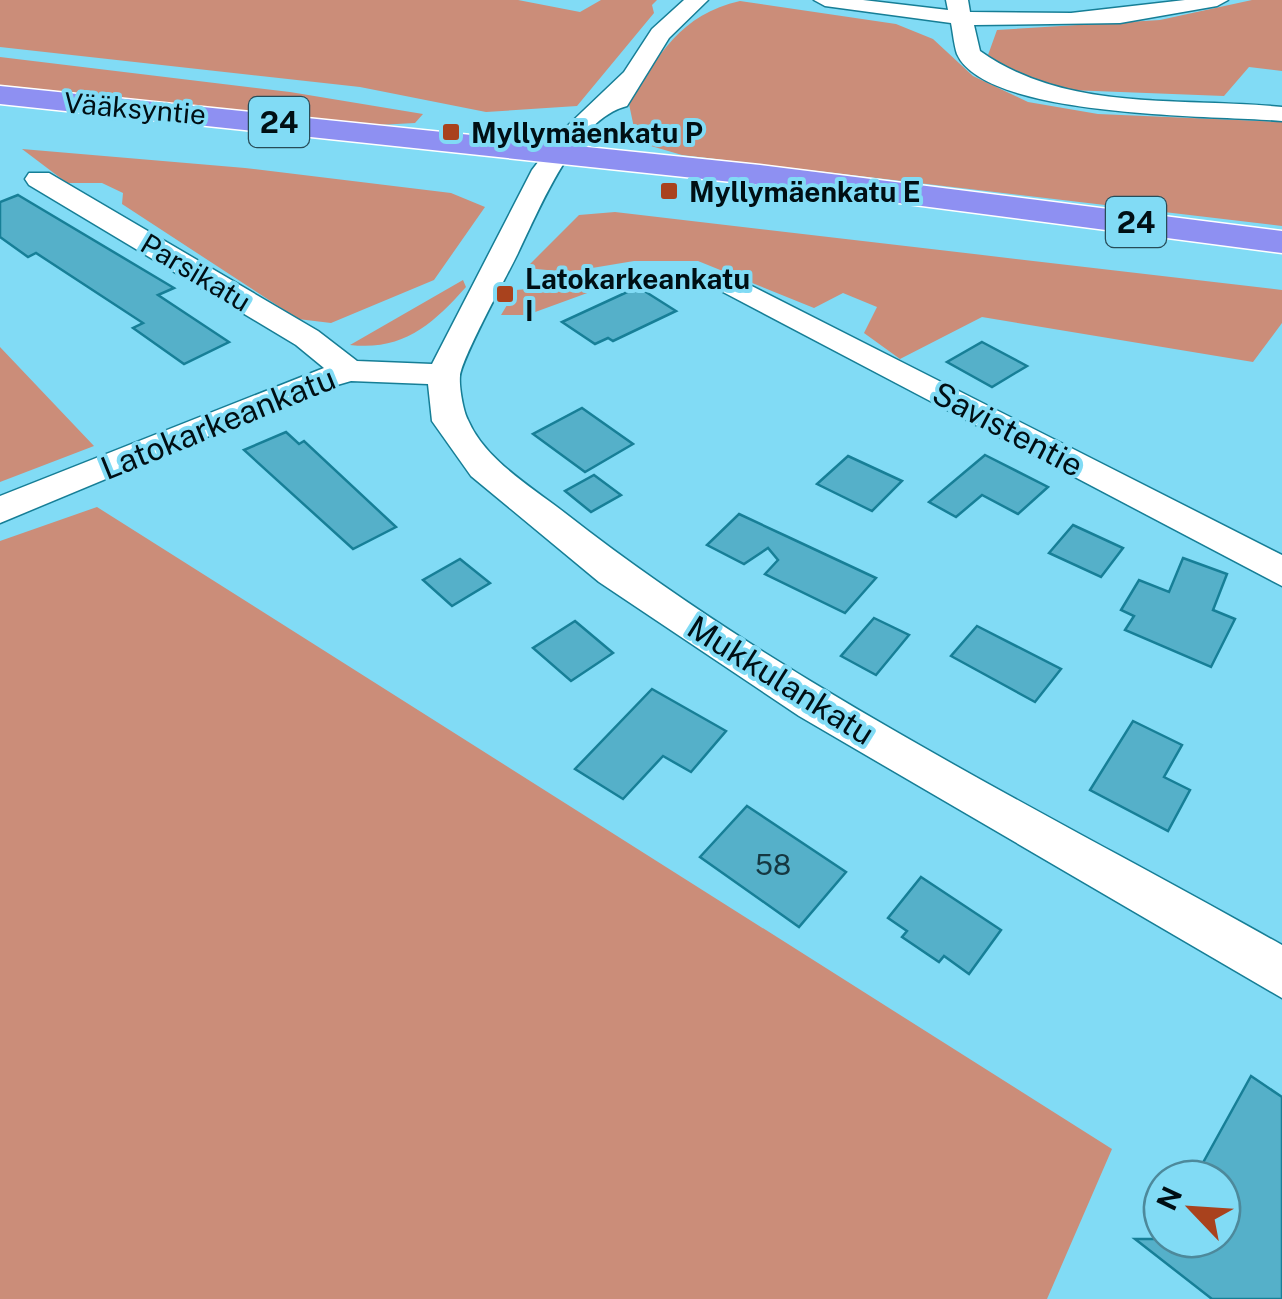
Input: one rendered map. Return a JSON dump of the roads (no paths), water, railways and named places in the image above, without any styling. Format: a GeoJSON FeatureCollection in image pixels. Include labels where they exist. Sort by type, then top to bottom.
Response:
{"type":"FeatureCollection","features":[{"type":"Feature","properties":{"kind":"highway","name":"Vääksyntie"},"geometry":{"type":"LineString","coordinates":[[0,96],[1282,243]]}},
{"type":"Feature","properties":{"kind":"highway","name":"Vääksyntie"},"geometry":{"type":"LineString","coordinates":[[0,105],[566,162]]}},
{"type":"Feature","properties":{"kind":"street"},"geometry":{"type":"LineString","coordinates":[[443,375],[496,277],[566,162],[634,76],[660,34],[697,0]]}},
{"type":"Feature","properties":{"kind":"street"},"geometry":{"type":"LineString","coordinates":[[826,0],[958,9],[1018,21],[1134,15],[1207,1]]}},
{"type":"Feature","properties":{"kind":"street"},"geometry":{"type":"LineString","coordinates":[[958,9],[969,54],[982,67],[1010,84],[1049,97],[1282,114]]}},
{"type":"Feature","properties":{"kind":"street","name":"Parsikatu"},"geometry":{"type":"LineString","coordinates":[[39,179],[307,338],[350,372]]}},
{"type":"Feature","properties":{"kind":"street","name":"Savistentie"},"geometry":{"type":"LineString","coordinates":[[734,286],[1282,572]]}},
{"type":"Feature","properties":{"kind":"street","name":"Latokarkeankatu"},"geometry":{"type":"LineString","coordinates":[[0,510],[308,383],[350,372],[443,375]]}},
{"type":"Feature","properties":{"kind":"street","name":"Mukkulankatu"},"geometry":{"type":"LineString","coordinates":[[443,375],[450,421],[484,468],[613,572],[815,704],[1282,974]]}},
{"type":"Feature","properties":{"kind":"place","name":"Myllymäenkatu P"},"geometry":{"type":"Point","coordinates":[451,132]}},
{"type":"Feature","properties":{"kind":"place","name":"Myllymäenkatu E"},"geometry":{"type":"Point","coordinates":[669,191]}},
{"type":"Feature","properties":{"kind":"place","name":"Latokarkeankatu I"},"geometry":{"type":"Point","coordinates":[505,294]}}]}
